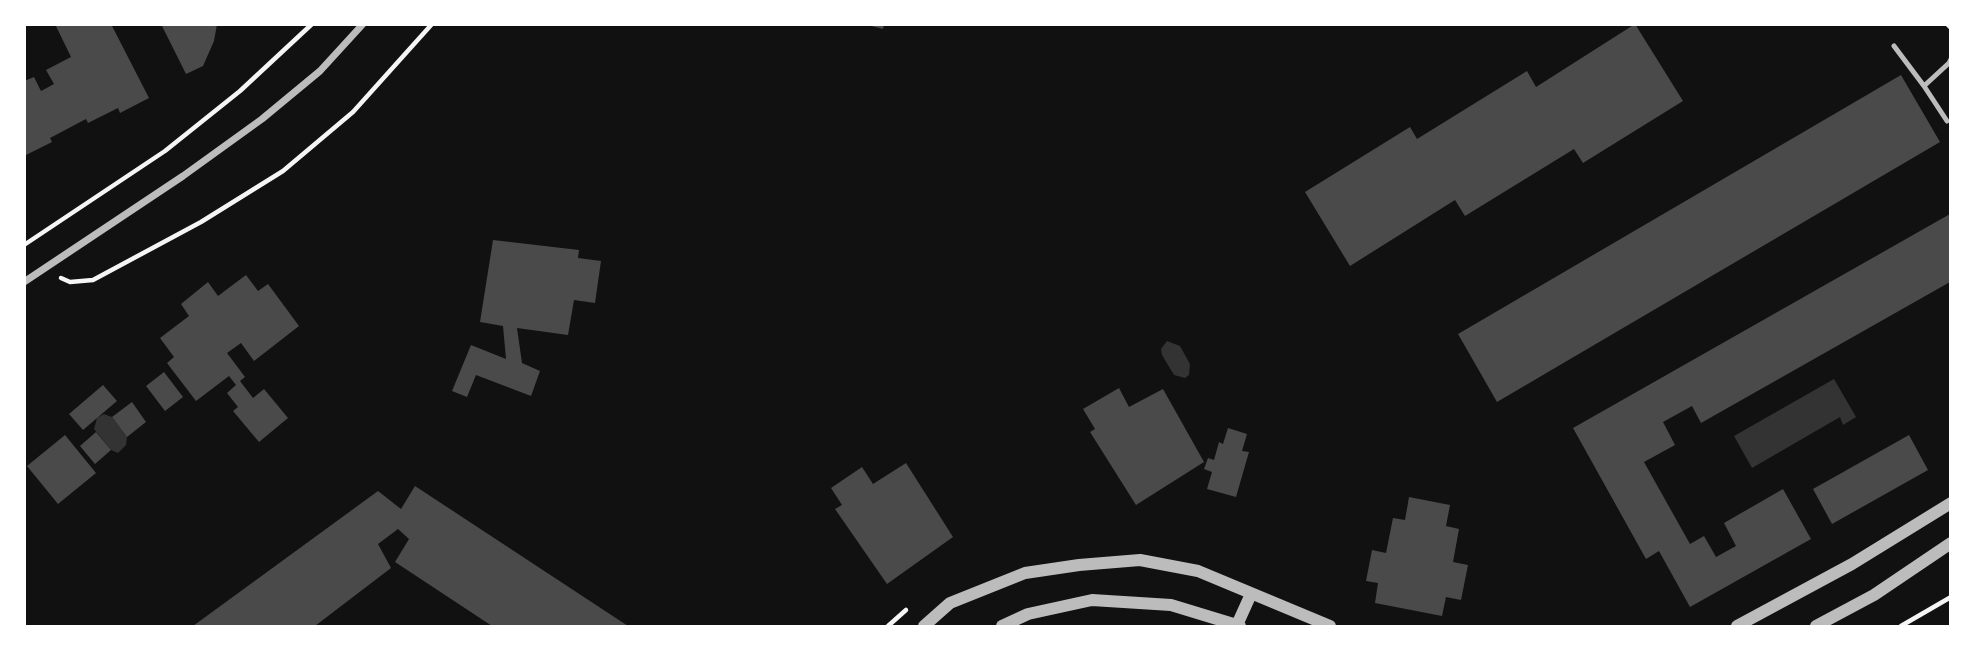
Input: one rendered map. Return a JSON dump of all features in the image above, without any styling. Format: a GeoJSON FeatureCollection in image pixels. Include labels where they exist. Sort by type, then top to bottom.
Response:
{"type":"FeatureCollection","features":[{"type":"Feature","properties":{"kind":"street"},"geometry":{"type":"LineString","coordinates":[[24,282],[183,176],[262,119],[320,71],[363,24]]}},
{"type":"Feature","properties":{"kind":"street"},"geometry":{"type":"LineString","coordinates":[[1737,626],[1852,564],[1951,503]]}},
{"type":"Feature","properties":{"kind":"street"},"geometry":{"type":"LineString","coordinates":[[1816,626],[1874,595],[1951,543]]}},
{"type":"Feature","properties":{"kind":"street"},"geometry":{"type":"LineString","coordinates":[[924,626],[950,603],[1025,573],[1140,560],[1198,571],[1330,626]]}},
{"type":"Feature","properties":{"kind":"street"},"geometry":{"type":"LineString","coordinates":[[1002,626],[1028,614],[1091,600],[1171,605],[1239,626],[1251,594]]}},
{"type":"Feature","properties":{"kind":"lane"},"geometry":{"type":"LineString","coordinates":[[1895,46],[1947,121]]}},
{"type":"Feature","properties":{"kind":"lane"},"geometry":{"type":"LineString","coordinates":[[1924,86],[1950,62]]}},
{"type":"Feature","properties":{"kind":"path"},"geometry":{"type":"LineString","coordinates":[[24,245],[164,151],[240,91],[312,24]]}},
{"type":"Feature","properties":{"kind":"path"},"geometry":{"type":"LineString","coordinates":[[44,270],[70,282],[93,280],[201,222],[283,171],[353,112],[432,24]]}},
{"type":"Feature","properties":{"kind":"path"},"geometry":{"type":"LineString","coordinates":[[1901,626],[1951,597]]}},
{"type":"Feature","properties":{"kind":"shaded area"},"geometry":{"type":"Polygon","coordinates":[[[1167,341],[1180,346],[1190,364],[1189,375],[1185,378],[1174,375],[1162,355],[1161,349],[1167,341]]]}},
{"type":"Feature","properties":{"kind":"shaded area"},"geometry":{"type":"Polygon","coordinates":[[[1834,379],[1856,417],[1843,425],[1840,417],[1752,468],[1734,436],[1834,379]]]}},
{"type":"Feature","properties":{"kind":"shaded area"},"geometry":{"type":"Polygon","coordinates":[[[104,414],[112,417],[127,437],[126,445],[118,453],[111,450],[94,429],[97,418],[104,414]]]}},
{"type":"Feature","properties":{"kind":"building"},"geometry":{"type":"Polygon","coordinates":[[[55,24],[111,24],[149,98],[120,113],[118,108],[88,123],[86,119],[50,138],[52,142],[24,156],[24,81],[34,77],[41,91],[54,84],[46,70],[71,57],[55,24]]]}},
{"type":"Feature","properties":{"kind":"building"},"geometry":{"type":"Polygon","coordinates":[[[161,24],[217,24],[214,41],[203,66],[186,74],[161,24]]]}},
{"type":"Feature","properties":{"kind":"building"},"geometry":{"type":"Polygon","coordinates":[[[864,24],[884,24],[883,29],[864,24]]]}},
{"type":"Feature","properties":{"kind":"building"},"geometry":{"type":"Polygon","coordinates":[[[1635,24],[1683,101],[1583,163],[1574,149],[1465,216],[1455,200],[1350,266],[1305,192],[1410,127],[1417,139],[1527,71],[1536,87],[1635,24]]]}},
{"type":"Feature","properties":{"kind":"building"},"geometry":{"type":"Polygon","coordinates":[[[1901,75],[1940,142],[1497,402],[1458,334],[1901,75]]]}},
{"type":"Feature","properties":{"kind":"building"},"geometry":{"type":"Polygon","coordinates":[[[1950,214],[1950,282],[1701,423],[1692,406],[1663,422],[1675,445],[1644,462],[1690,544],[1704,536],[1716,557],[1736,546],[1724,523],[1783,489],[1811,539],[1690,607],[1659,551],[1646,559],[1573,428],[1950,214]]]}},
{"type":"Feature","properties":{"kind":"building"},"geometry":{"type":"Polygon","coordinates":[[[493,240],[579,250],[578,258],[601,261],[595,303],[574,300],[568,335],[517,328],[522,363],[540,371],[531,396],[476,375],[467,397],[452,391],[471,345],[506,359],[503,326],[480,322],[493,240]]]}},
{"type":"Feature","properties":{"kind":"building"},"geometry":{"type":"Polygon","coordinates":[[[246,275],[258,291],[268,284],[299,326],[254,361],[241,343],[227,353],[245,377],[240,381],[253,398],[264,389],[288,418],[259,442],[233,411],[238,407],[227,393],[236,385],[229,376],[196,401],[167,363],[174,357],[160,338],[189,316],[181,304],[208,282],[218,296],[246,275]]]}},
{"type":"Feature","properties":{"kind":"building"},"geometry":{"type":"Polygon","coordinates":[[[164,372],[183,397],[165,411],[146,386],[164,372]]]}},
{"type":"Feature","properties":{"kind":"building"},"geometry":{"type":"Polygon","coordinates":[[[103,385],[117,401],[83,430],[69,414],[103,385]]]}},
{"type":"Feature","properties":{"kind":"building"},"geometry":{"type":"Polygon","coordinates":[[[1119,388],[1129,407],[1163,389],[1204,462],[1136,505],[1090,432],[1095,429],[1083,409],[1119,388]]]}},
{"type":"Feature","properties":{"kind":"building"},"geometry":{"type":"Polygon","coordinates":[[[132,402],[146,422],[127,437],[112,417],[132,402]]]}},
{"type":"Feature","properties":{"kind":"building"},"geometry":{"type":"Polygon","coordinates":[[[1228,428],[1247,434],[1242,451],[1249,452],[1236,497],[1207,489],[1212,472],[1204,469],[1208,458],[1214,460],[1219,442],[1223,444],[1228,428]]]}},
{"type":"Feature","properties":{"kind":"building"},"geometry":{"type":"Polygon","coordinates":[[[96,432],[111,450],[95,464],[80,446],[96,432]]]}},
{"type":"Feature","properties":{"kind":"building"},"geometry":{"type":"Polygon","coordinates":[[[65,435],[96,473],[58,504],[27,466],[65,435]]]}},
{"type":"Feature","properties":{"kind":"building"},"geometry":{"type":"Polygon","coordinates":[[[1909,435],[1928,470],[1832,524],[1813,489],[1909,435]]]}},
{"type":"Feature","properties":{"kind":"building"},"geometry":{"type":"Polygon","coordinates":[[[906,463],[953,537],[887,584],[835,509],[842,505],[831,488],[862,467],[873,484],[906,463]]]}},
{"type":"Feature","properties":{"kind":"building"},"geometry":{"type":"Polygon","coordinates":[[[415,486],[628,626],[492,626],[395,562],[409,539],[398,529],[378,544],[391,568],[315,626],[193,626],[378,491],[401,509],[415,486]]]}},
{"type":"Feature","properties":{"kind":"building"},"geometry":{"type":"Polygon","coordinates":[[[1409,497],[1450,505],[1446,526],[1459,529],[1453,562],[1468,565],[1461,600],[1446,597],[1442,616],[1375,603],[1378,583],[1366,581],[1372,550],[1386,553],[1393,518],[1405,520],[1409,497]]]}}]}
